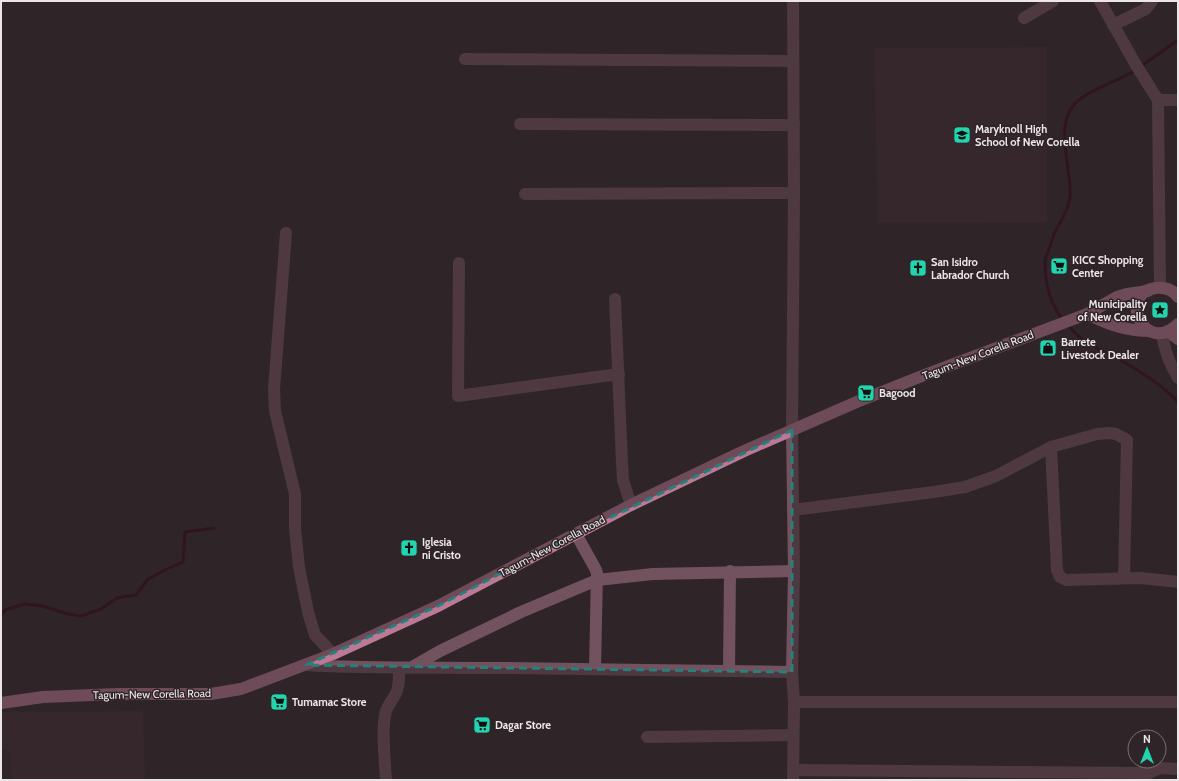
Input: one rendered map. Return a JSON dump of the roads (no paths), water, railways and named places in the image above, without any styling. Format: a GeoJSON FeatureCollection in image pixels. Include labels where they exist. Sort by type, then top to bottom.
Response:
{"type":"FeatureCollection","features":[{"type":"Feature","properties":{"kind":"main road","name":"Tagum-New Corella Road"},"geometry":{"type":"LineString","coordinates":[[1,703],[43,697],[96,694],[211,694],[241,689],[333,654],[438,606],[631,505],[736,454],[927,374],[1086,314],[1127,294],[1178,284]]}},
{"type":"Feature","properties":{"kind":"main road"},"geometry":{"type":"LineString","coordinates":[[1150,331],[1140,323],[1136,311],[1139,299],[1158,289],[1172,291],[1178,298]]}},
{"type":"Feature","properties":{"kind":"main road"},"geometry":{"type":"LineString","coordinates":[[1086,314],[1116,327],[1139,331],[1165,332],[1178,339]]}},
{"type":"Feature","properties":{"kind":"main road"},"geometry":{"type":"LineString","coordinates":[[1165,332],[1178,324]]}},
{"type":"Feature","properties":{"kind":"street"},"geometry":{"type":"LineString","coordinates":[[793,1],[793,775],[1149,773],[1160,768],[1178,769]]}},
{"type":"Feature","properties":{"kind":"street"},"geometry":{"type":"LineString","coordinates":[[1024,18],[1053,1]]}},
{"type":"Feature","properties":{"kind":"street"},"geometry":{"type":"LineString","coordinates":[[1100,1],[1139,70],[1158,100],[1158,289]]}},
{"type":"Feature","properties":{"kind":"street"},"geometry":{"type":"LineString","coordinates":[[1113,25],[1146,9],[1152,1]]}},
{"type":"Feature","properties":{"kind":"street"},"geometry":{"type":"LineString","coordinates":[[465,59],[793,61]]}},
{"type":"Feature","properties":{"kind":"street"},"geometry":{"type":"LineString","coordinates":[[1158,100],[1178,100]]}},
{"type":"Feature","properties":{"kind":"street"},"geometry":{"type":"LineString","coordinates":[[520,124],[794,125]]}},
{"type":"Feature","properties":{"kind":"street"},"geometry":{"type":"LineString","coordinates":[[524,194],[794,193]]}},
{"type":"Feature","properties":{"kind":"street"},"geometry":{"type":"LineString","coordinates":[[286,233],[274,389],[275,411],[295,494],[295,528],[299,567],[311,625],[315,635],[333,654]]}},
{"type":"Feature","properties":{"kind":"street"},"geometry":{"type":"LineString","coordinates":[[459,263],[458,396],[619,374]]}},
{"type":"Feature","properties":{"kind":"street"},"geometry":{"type":"LineString","coordinates":[[614,299],[619,374],[623,480],[631,505]]}},
{"type":"Feature","properties":{"kind":"street"},"geometry":{"type":"LineString","coordinates":[[1165,332],[1163,345],[1178,378]]}},
{"type":"Feature","properties":{"kind":"street"},"geometry":{"type":"LineString","coordinates":[[793,510],[965,487],[996,476],[1051,448],[1097,434],[1116,434],[1126,440],[1124,578]]}},
{"type":"Feature","properties":{"kind":"street"},"geometry":{"type":"LineString","coordinates":[[1051,448],[1058,570],[1060,577],[1066,580],[1141,578],[1178,582]]}},
{"type":"Feature","properties":{"kind":"street"},"geometry":{"type":"LineString","coordinates":[[576,534],[596,568],[595,669]]}},
{"type":"Feature","properties":{"kind":"street"},"geometry":{"type":"LineString","coordinates":[[413,667],[440,651],[521,612],[597,580],[653,574],[730,571],[794,571]]}},
{"type":"Feature","properties":{"kind":"street"},"geometry":{"type":"LineString","coordinates":[[729,671],[730,571]]}},
{"type":"Feature","properties":{"kind":"street"},"geometry":{"type":"LineString","coordinates":[[306,665],[357,668],[413,667],[792,672]]}},
{"type":"Feature","properties":{"kind":"street"},"geometry":{"type":"LineString","coordinates":[[386,780],[384,758],[384,720],[386,711],[396,695],[399,686],[399,668]]}},
{"type":"Feature","properties":{"kind":"street"},"geometry":{"type":"LineString","coordinates":[[794,702],[1178,702]]}},
{"type":"Feature","properties":{"kind":"street"},"geometry":{"type":"LineString","coordinates":[[646,737],[793,735]]}},
{"type":"Feature","properties":{"kind":"waterway"},"geometry":{"type":"LineString","coordinates":[[1140,67],[1178,40]]}},
{"type":"Feature","properties":{"kind":"waterway"},"geometry":{"type":"LineString","coordinates":[[1063,320],[1058,314],[1049,293],[1045,263],[1054,234],[1062,220],[1070,198],[1069,176],[1064,139],[1068,116],[1073,106],[1085,96],[1136,70]]}},
{"type":"Feature","properties":{"kind":"waterway"},"geometry":{"type":"LineString","coordinates":[[1067,324],[1078,336],[1140,372],[1164,389],[1178,402]]}},
{"type":"Feature","properties":{"kind":"waterway"},"geometry":{"type":"LineString","coordinates":[[1,615],[5,610],[24,604],[43,606],[68,614],[81,616],[101,609],[117,598],[136,595],[148,579],[183,562],[185,532],[214,528]]}},
{"type":"Feature","properties":{"kind":"place","name":"Maryknoll High School of New Corella"},"geometry":{"type":"Point","coordinates":[962,135]}},
{"type":"Feature","properties":{"kind":"place","name":"KICC Shopping Center"},"geometry":{"type":"Point","coordinates":[1059,266]}},
{"type":"Feature","properties":{"kind":"place","name":"San Isidro Labrador Church"},"geometry":{"type":"Point","coordinates":[918,268]}},
{"type":"Feature","properties":{"kind":"place","name":"Municipality of New Corella"},"geometry":{"type":"Point","coordinates":[1160,310]}},
{"type":"Feature","properties":{"kind":"place","name":"Barrete Livestock Dealer"},"geometry":{"type":"Point","coordinates":[1048,348]}},
{"type":"Feature","properties":{"kind":"place","name":"Bagood"},"geometry":{"type":"Point","coordinates":[866,393]}},
{"type":"Feature","properties":{"kind":"place","name":"Iglesia ni Cristo"},"geometry":{"type":"Point","coordinates":[409,548]}},
{"type":"Feature","properties":{"kind":"place","name":"Tumamac Store"},"geometry":{"type":"Point","coordinates":[279,702]}},
{"type":"Feature","properties":{"kind":"place","name":"Dagar Store"},"geometry":{"type":"Point","coordinates":[482,725]}}]}
